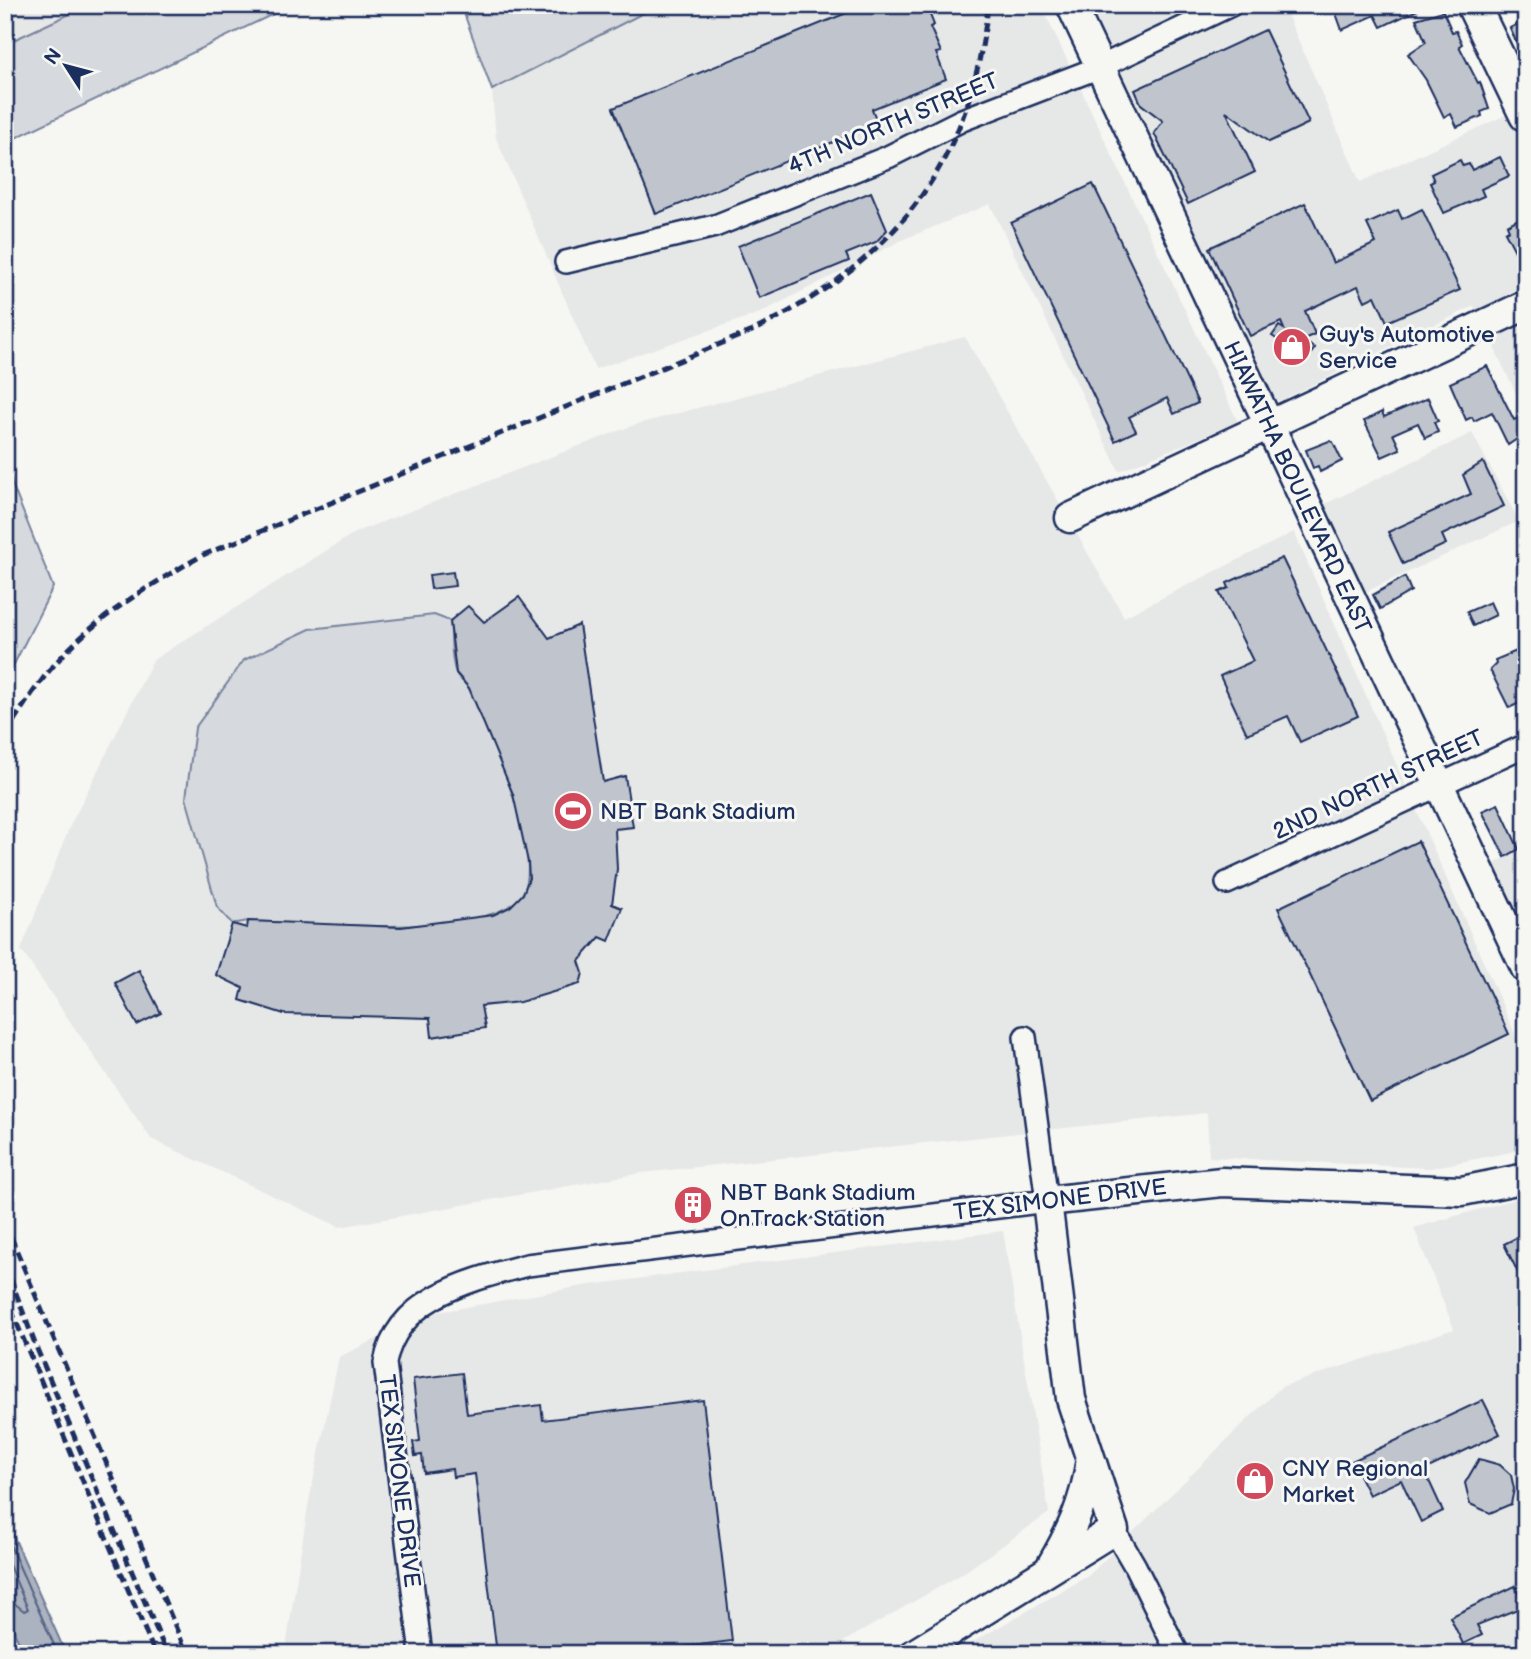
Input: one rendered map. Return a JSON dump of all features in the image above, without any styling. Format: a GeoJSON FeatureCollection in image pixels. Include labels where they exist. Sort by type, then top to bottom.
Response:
{"type":"FeatureCollection","features":[{"type":"Feature","properties":{"kind":"main road"},"geometry":{"type":"LineString","coordinates":[[1473,5],[1522,96]]}},
{"type":"Feature","properties":{"kind":"street","name":"HIAWATHA BOULEVARD EAST"},"geometry":{"type":"LineString","coordinates":[[1071,5],[1526,969]]}},
{"type":"Feature","properties":{"kind":"street","name":"4TH NORTH STREET"},"geometry":{"type":"LineString","coordinates":[[566,262],[715,226],[888,157],[962,120],[1100,67],[1230,5]]}},
{"type":"Feature","properties":{"kind":"street"},"geometry":{"type":"LineString","coordinates":[[1070,518],[1526,305]]}},
{"type":"Feature","properties":{"kind":"street","name":"2ND NORTH STREET"},"geometry":{"type":"LineString","coordinates":[[1227,883],[1526,745]]}},
{"type":"Feature","properties":{"kind":"street"},"geometry":{"type":"LineString","coordinates":[[1025,1037],[1071,1399],[1114,1530],[1135,1566],[1178,1654]]}},
{"type":"Feature","properties":{"kind":"street","name":"TEX SIMONE DRIVE"},"geometry":{"type":"LineString","coordinates":[[421,1654],[385,1363],[393,1336],[409,1315],[432,1298],[478,1278],[527,1265],[1047,1200],[1222,1182],[1462,1191],[1526,1178]]}},
{"type":"Feature","properties":{"kind":"street"},"geometry":{"type":"LineString","coordinates":[[1048,1572],[1074,1527],[1084,1501],[1090,1462]]}},
{"type":"Feature","properties":{"kind":"street"},"geometry":{"type":"LineString","coordinates":[[914,1654],[1114,1530]]}},
{"type":"Feature","properties":{"kind":"shaded area"},"geometry":{"type":"Polygon","coordinates":[[[5,5],[89,5],[5,44],[5,5]]]}},
{"type":"Feature","properties":{"kind":"shaded area"},"geometry":{"type":"Polygon","coordinates":[[[89,5],[292,5],[5,143],[5,44],[89,5]]]}},
{"type":"Feature","properties":{"kind":"shaded area"},"geometry":{"type":"Polygon","coordinates":[[[461,5],[659,5],[492,90],[461,5]]]}},
{"type":"Feature","properties":{"kind":"shaded area"},"geometry":{"type":"Polygon","coordinates":[[[659,5],[1041,5],[1238,422],[1119,471],[990,204],[904,239],[760,313],[595,369],[496,138],[492,90],[659,5]]]}},
{"type":"Feature","properties":{"kind":"shaded area"},"geometry":{"type":"Polygon","coordinates":[[[1084,5],[1283,5],[1360,182],[1508,114],[1526,155],[1526,414],[1474,306],[1269,406],[1084,5]]]}},
{"type":"Feature","properties":{"kind":"shaded area"},"geometry":{"type":"Polygon","coordinates":[[[965,337],[1124,617],[1294,532],[1526,1059],[1526,1149],[1430,1168],[1209,1157],[1207,1113],[641,1173],[340,1227],[151,1139],[21,950],[70,826],[153,660],[356,532],[634,425],[965,337]]]}},
{"type":"Feature","properties":{"kind":"shaded area"},"geometry":{"type":"Polygon","coordinates":[[[5,422],[12,484],[53,587],[5,682],[5,422]]]}},
{"type":"Feature","properties":{"kind":"shaded area"},"geometry":{"type":"Polygon","coordinates":[[[1472,433],[1519,521],[1365,592],[1321,506],[1472,433]]]}},
{"type":"Feature","properties":{"kind":"shaded area"},"geometry":{"type":"Polygon","coordinates":[[[434,615],[450,621],[456,673],[470,690],[482,714],[515,803],[527,856],[527,881],[524,891],[507,907],[478,917],[440,923],[352,926],[248,921],[232,924],[217,907],[186,798],[195,728],[244,660],[310,629],[434,615]]]}},
{"type":"Feature","properties":{"kind":"shaded area"},"geometry":{"type":"Polygon","coordinates":[[[1526,847],[1526,942],[1490,866],[1526,847]]]}},
{"type":"Feature","properties":{"kind":"shaded area"},"geometry":{"type":"Polygon","coordinates":[[[1526,1196],[1526,1654],[952,1654],[1088,1576],[1281,1387],[1454,1329],[1414,1228],[1526,1196]]]}},
{"type":"Feature","properties":{"kind":"shaded area"},"geometry":{"type":"Polygon","coordinates":[[[1003,1231],[1049,1513],[960,1575],[822,1654],[285,1654],[308,1506],[339,1357],[428,1314],[583,1286],[1003,1231]]]}},
{"type":"Feature","properties":{"kind":"water"},"geometry":{"type":"Polygon","coordinates":[[[5,1517],[66,1654],[24,1654],[5,1611],[5,1517]]]}},
{"type":"Feature","properties":{"kind":"building"},"geometry":{"type":"Polygon","coordinates":[[[866,5],[922,5],[925,11],[928,10],[934,25],[930,27],[941,52],[936,53],[946,79],[872,109],[878,124],[656,214],[613,108],[866,5]]]}},
{"type":"Feature","properties":{"kind":"building"},"geometry":{"type":"Polygon","coordinates":[[[1333,5],[1428,5],[1381,27],[1375,15],[1342,30],[1333,5]]]}},
{"type":"Feature","properties":{"kind":"building"},"geometry":{"type":"Polygon","coordinates":[[[1443,11],[1452,32],[1456,31],[1462,44],[1459,46],[1478,83],[1480,82],[1489,109],[1481,112],[1482,116],[1457,127],[1451,114],[1444,117],[1426,80],[1408,54],[1426,42],[1416,19],[1443,11]]]}},
{"type":"Feature","properties":{"kind":"building"},"geometry":{"type":"Polygon","coordinates":[[[1526,20],[1526,64],[1510,28],[1526,20]]]}},
{"type":"Feature","properties":{"kind":"building"},"geometry":{"type":"Polygon","coordinates":[[[1265,30],[1309,123],[1269,142],[1226,111],[1255,172],[1188,204],[1154,133],[1163,121],[1141,104],[1135,90],[1265,30]]]}},
{"type":"Feature","properties":{"kind":"building"},"geometry":{"type":"Polygon","coordinates":[[[1500,157],[1509,176],[1481,189],[1484,196],[1444,213],[1430,183],[1434,181],[1431,174],[1460,160],[1463,166],[1469,164],[1472,170],[1500,157]]]}},
{"type":"Feature","properties":{"kind":"building"},"geometry":{"type":"Polygon","coordinates":[[[1093,184],[1198,403],[1174,414],[1167,398],[1129,417],[1136,431],[1115,441],[1011,223],[1093,184]]]}},
{"type":"Feature","properties":{"kind":"building"},"geometry":{"type":"Polygon","coordinates":[[[871,192],[887,230],[876,242],[846,254],[849,261],[759,298],[738,246],[871,192]]]}},
{"type":"Feature","properties":{"kind":"building"},"geometry":{"type":"Polygon","coordinates":[[[1305,203],[1333,263],[1376,243],[1367,224],[1398,210],[1402,219],[1422,209],[1460,290],[1387,322],[1375,296],[1365,301],[1358,286],[1305,311],[1315,334],[1302,340],[1315,348],[1307,359],[1272,336],[1279,326],[1284,329],[1281,322],[1250,336],[1209,248],[1305,203]]]}},
{"type":"Feature","properties":{"kind":"building"},"geometry":{"type":"Polygon","coordinates":[[[1526,215],[1526,272],[1505,232],[1509,230],[1507,225],[1526,215]]]}},
{"type":"Feature","properties":{"kind":"building"},"geometry":{"type":"Polygon","coordinates":[[[1487,366],[1514,420],[1518,418],[1526,433],[1508,445],[1492,412],[1474,421],[1472,417],[1466,420],[1450,383],[1487,366]]]}},
{"type":"Feature","properties":{"kind":"building"},"geometry":{"type":"Polygon","coordinates":[[[1428,398],[1438,421],[1434,422],[1438,432],[1425,438],[1418,423],[1393,434],[1400,449],[1382,457],[1364,421],[1382,412],[1384,417],[1428,398]]]}},
{"type":"Feature","properties":{"kind":"building"},"geometry":{"type":"Polygon","coordinates":[[[1333,442],[1342,461],[1320,472],[1318,466],[1313,468],[1306,450],[1333,442]]]}},
{"type":"Feature","properties":{"kind":"building"},"geometry":{"type":"Polygon","coordinates":[[[1483,462],[1504,506],[1442,535],[1446,544],[1403,564],[1388,532],[1471,494],[1463,475],[1483,462]]]}},
{"type":"Feature","properties":{"kind":"building"},"geometry":{"type":"Polygon","coordinates":[[[1282,558],[1358,716],[1300,742],[1288,716],[1247,734],[1220,676],[1253,661],[1219,592],[1229,588],[1227,583],[1282,558]]]}},
{"type":"Feature","properties":{"kind":"building"},"geometry":{"type":"Polygon","coordinates":[[[453,572],[455,586],[431,589],[429,575],[453,572]]]}},
{"type":"Feature","properties":{"kind":"building"},"geometry":{"type":"Polygon","coordinates":[[[1405,577],[1411,591],[1380,609],[1373,595],[1405,577]]]}},
{"type":"Feature","properties":{"kind":"building","name":"NBT Bank Stadium"},"geometry":{"type":"Polygon","coordinates":[[[519,597],[549,638],[579,625],[603,782],[625,776],[633,827],[615,829],[617,869],[612,904],[622,908],[609,941],[600,937],[579,961],[583,973],[580,984],[520,1002],[481,1006],[485,1028],[432,1037],[430,1018],[284,1014],[240,1000],[243,988],[216,975],[232,924],[247,928],[248,921],[401,927],[493,915],[510,907],[523,894],[529,878],[528,862],[513,794],[469,688],[456,673],[450,621],[468,606],[484,622],[519,597]]]}},
{"type":"Feature","properties":{"kind":"building"},"geometry":{"type":"Polygon","coordinates":[[[1490,602],[1496,615],[1473,626],[1467,612],[1490,602]]]}},
{"type":"Feature","properties":{"kind":"building"},"geometry":{"type":"Polygon","coordinates":[[[1526,647],[1526,700],[1509,708],[1490,670],[1496,664],[1495,660],[1526,647]]]}},
{"type":"Feature","properties":{"kind":"building"},"geometry":{"type":"Polygon","coordinates":[[[1498,804],[1519,849],[1505,857],[1482,811],[1498,804]]]}},
{"type":"Feature","properties":{"kind":"building"},"geometry":{"type":"Polygon","coordinates":[[[1418,841],[1509,1034],[1370,1101],[1278,908],[1418,841]]]}},
{"type":"Feature","properties":{"kind":"building"},"geometry":{"type":"Polygon","coordinates":[[[139,970],[161,1013],[137,1025],[115,983],[139,970]]]}},
{"type":"Feature","properties":{"kind":"building"},"geometry":{"type":"Polygon","coordinates":[[[1526,1233],[1526,1289],[1504,1244],[1526,1233]]]}},
{"type":"Feature","properties":{"kind":"building"},"geometry":{"type":"Polygon","coordinates":[[[462,1373],[467,1414],[541,1405],[543,1420],[703,1400],[732,1641],[626,1654],[497,1654],[475,1474],[453,1477],[452,1469],[424,1473],[422,1455],[415,1456],[413,1442],[420,1441],[413,1379],[462,1373]]]}},
{"type":"Feature","properties":{"kind":"building"},"geometry":{"type":"Polygon","coordinates":[[[1483,1400],[1500,1434],[1424,1470],[1443,1511],[1421,1522],[1401,1480],[1369,1495],[1352,1461],[1483,1400]]]}},
{"type":"Feature","properties":{"kind":"building"},"geometry":{"type":"Polygon","coordinates":[[[1479,1459],[1500,1465],[1511,1475],[1514,1489],[1511,1504],[1490,1513],[1470,1504],[1465,1483],[1479,1459]]]}},
{"type":"Feature","properties":{"kind":"building"},"geometry":{"type":"Polygon","coordinates":[[[1515,1586],[1525,1606],[1477,1625],[1482,1635],[1463,1644],[1450,1617],[1515,1586]]]}},
{"type":"Feature","properties":{"kind":"railway"},"geometry":{"type":"LineString","coordinates":[[5,734],[42,680],[76,642],[116,609],[203,555],[752,331],[802,303],[847,273],[885,239],[917,202],[944,160],[964,114],[979,62],[988,5]]}},
{"type":"Feature","properties":{"kind":"railway"},"geometry":{"type":"LineString","coordinates":[[5,1223],[187,1654]]}},
{"type":"Feature","properties":{"kind":"railway"},"geometry":{"type":"LineString","coordinates":[[5,1264],[37,1349],[167,1654]]}},
{"type":"Feature","properties":{"kind":"railway"},"geometry":{"type":"LineString","coordinates":[[5,1295],[155,1654]]}},
{"type":"Feature","properties":{"kind":"place","name":"Guy's Automotive Service"},"geometry":{"type":"Point","coordinates":[1292,347]}},
{"type":"Feature","properties":{"kind":"place","name":"NBT Bank Stadium"},"geometry":{"type":"Point","coordinates":[573,811]}},
{"type":"Feature","properties":{"kind":"place","name":"NBT Bank Stadium OnTrack Station"},"geometry":{"type":"Point","coordinates":[693,1205]}},
{"type":"Feature","properties":{"kind":"place","name":"CNY Regional Market"},"geometry":{"type":"Point","coordinates":[1255,1481]}}]}
